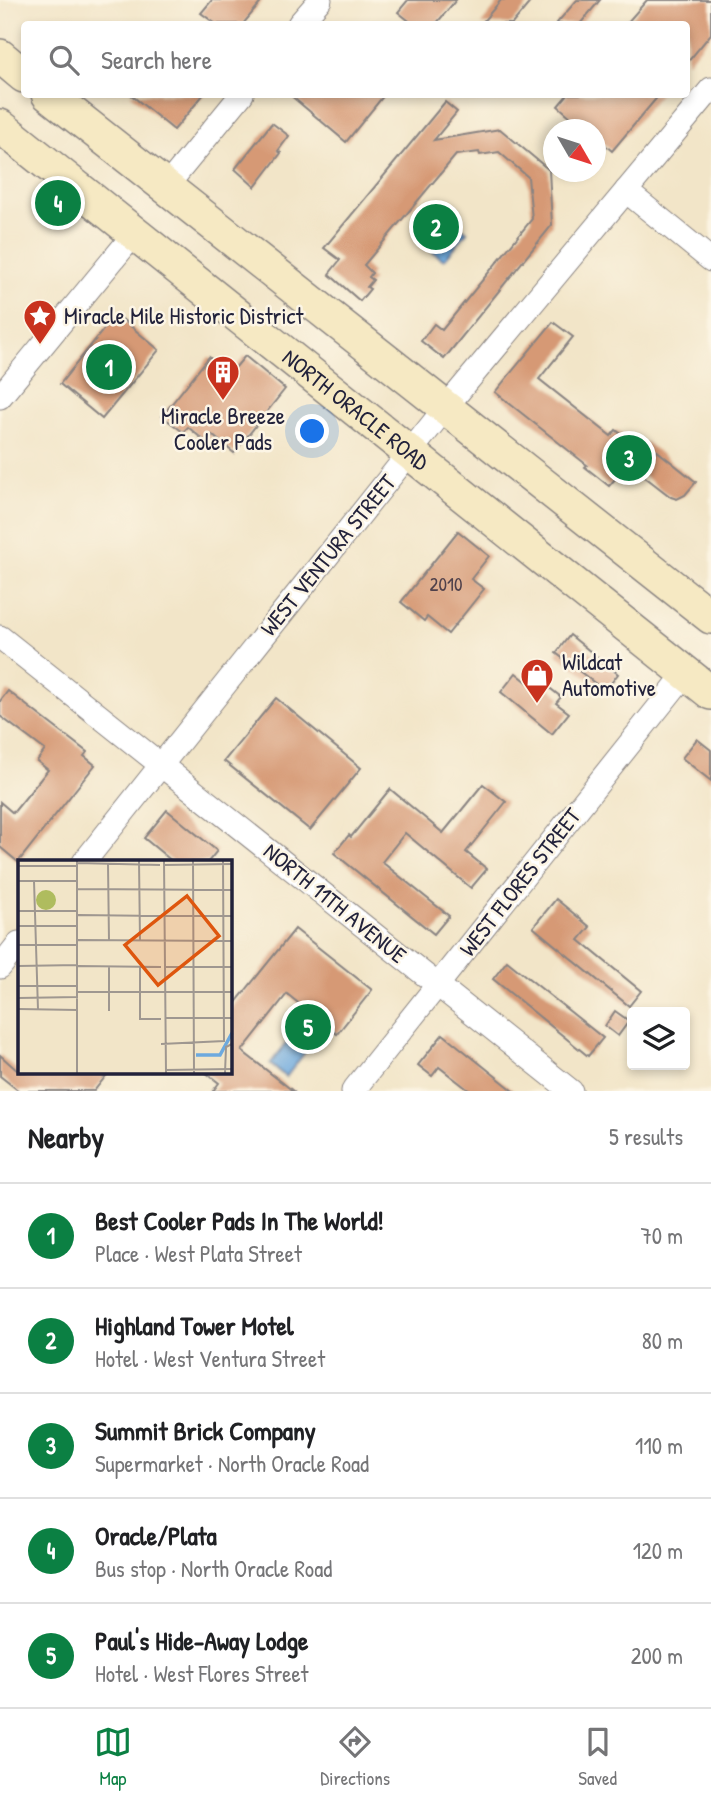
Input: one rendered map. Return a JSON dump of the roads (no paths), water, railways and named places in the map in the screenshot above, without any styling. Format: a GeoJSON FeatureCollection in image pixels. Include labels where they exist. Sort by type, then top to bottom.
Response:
{"type":"FeatureCollection","features":[{"type":"Feature","properties":{"kind":"main road"},"geometry":{"type":"LineString","coordinates":[[0,56],[21,73]]}},
{"type":"Feature","properties":{"kind":"main road"},"geometry":{"type":"LineString","coordinates":[[53,98],[711,617]]}},
{"type":"Feature","properties":{"kind":"main road","name":"NORTH ORACLE ROAD"},"geometry":{"type":"LineString","coordinates":[[0,126],[698,683]]}},
{"type":"Feature","properties":{"kind":"street"},"geometry":{"type":"LineString","coordinates":[[302,21],[320,0]]}},
{"type":"Feature","properties":{"kind":"street","name":"WEST VENTURA STREET"},"geometry":{"type":"LineString","coordinates":[[86,860],[446,407],[711,89]]}},
{"type":"Feature","properties":{"kind":"street"},"geometry":{"type":"LineString","coordinates":[[165,188],[239,98]]}},
{"type":"Feature","properties":{"kind":"street"},"geometry":{"type":"LineString","coordinates":[[626,191],[711,260]]}},
{"type":"Feature","properties":{"kind":"street"},"geometry":{"type":"LineString","coordinates":[[0,397],[135,233]]}},
{"type":"Feature","properties":{"kind":"street","name":"NORTH 11TH AVENUE"},"geometry":{"type":"LineString","coordinates":[[0,637],[571,1091]]}},
{"type":"Feature","properties":{"kind":"street","name":"WEST FLORES STREET"},"geometry":{"type":"LineString","coordinates":[[354,1091],[438,985],[698,683]]}},
{"type":"Feature","properties":{"kind":"street"},"geometry":{"type":"LineString","coordinates":[[0,967],[18,944]]}},
{"type":"Feature","properties":{"kind":"water"},"geometry":{"type":"Polygon","coordinates":[[[455,223],[467,232],[444,260],[432,251],[455,223]]]}},
{"type":"Feature","properties":{"kind":"water"},"geometry":{"type":"Polygon","coordinates":[[[293,1035],[309,1047],[286,1077],[270,1064],[293,1035]]]}},
{"type":"Feature","properties":{"kind":"place","name":"Oracle/Plata"},"geometry":{"type":"Point","coordinates":[58,203]}},
{"type":"Feature","properties":{"kind":"place","name":"Highland Tower Motel"},"geometry":{"type":"Point","coordinates":[436,227]}},
{"type":"Feature","properties":{"kind":"place","name":"Miracle Mile Historic District"},"geometry":{"type":"Point","coordinates":[40,346]}},
{"type":"Feature","properties":{"kind":"place","name":"Best Cooler Pads In The World!"},"geometry":{"type":"Point","coordinates":[109,367]}},
{"type":"Feature","properties":{"kind":"place","name":"Miracle Breeze Cooler Pads"},"geometry":{"type":"Point","coordinates":[223,402]}},
{"type":"Feature","properties":{"kind":"place","name":"Summit Brick Company"},"geometry":{"type":"Point","coordinates":[629,458]}},
{"type":"Feature","properties":{"kind":"place","name":"Wildcat Automotive"},"geometry":{"type":"Point","coordinates":[537,705]}},
{"type":"Feature","properties":{"kind":"place","name":"Paul's Hide-Away Lodge"},"geometry":{"type":"Point","coordinates":[308,1027]}}]}
